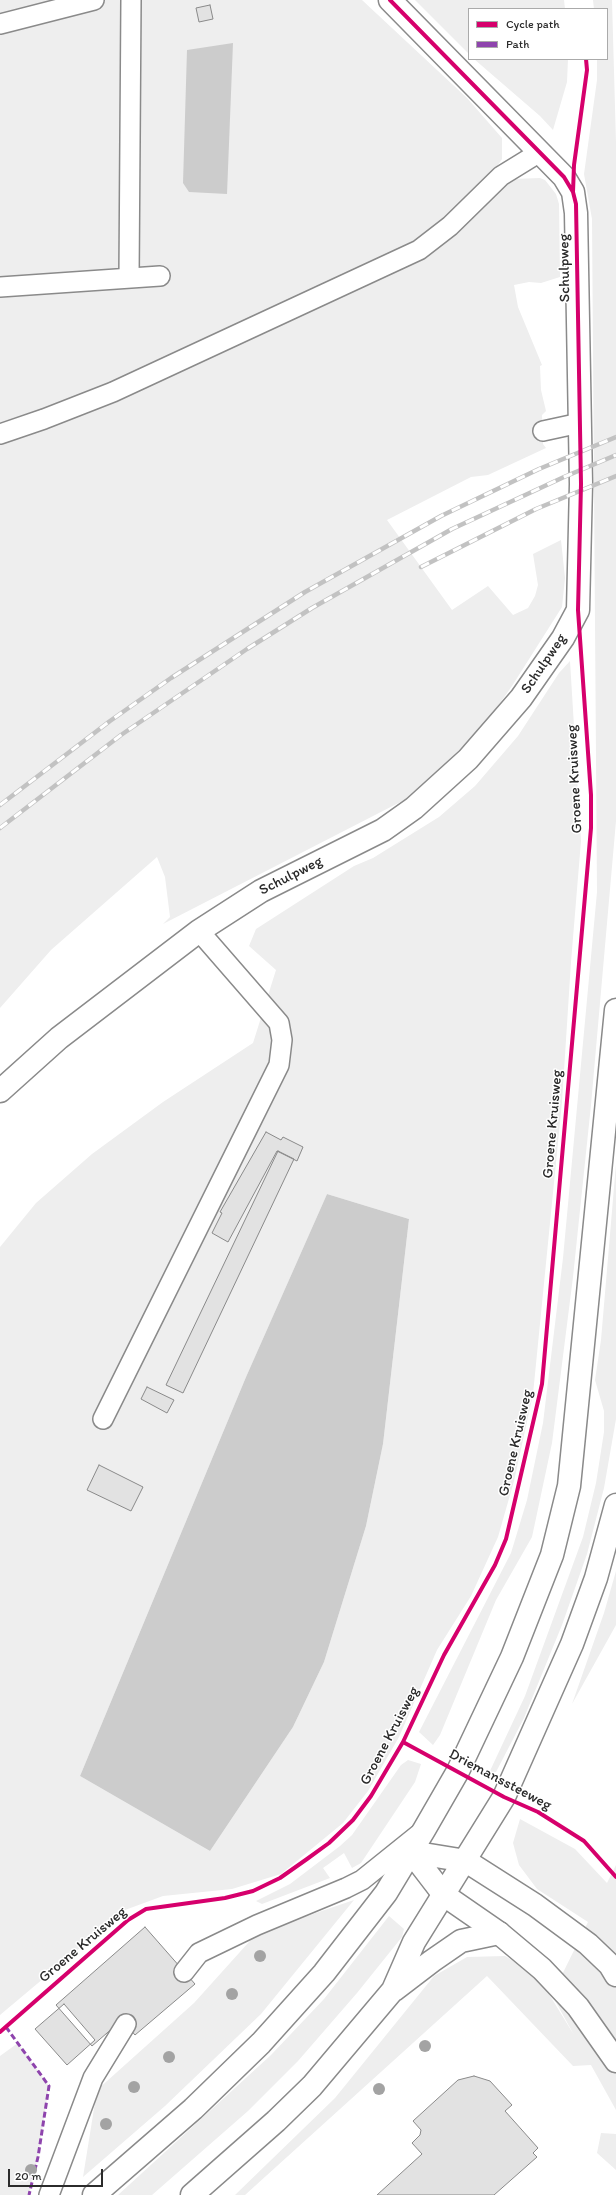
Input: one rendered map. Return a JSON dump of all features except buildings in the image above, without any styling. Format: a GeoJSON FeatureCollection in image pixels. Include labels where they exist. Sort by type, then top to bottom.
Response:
{"type":"FeatureCollection","features":[{"type":"Feature","properties":{"kind":"main road","name":"Schulpweg"},"geometry":{"type":"LineString","coordinates":[[0,1092],[58,1038],[198,931],[261,891],[383,830],[414,808],[468,759],[499,725],[542,671],[563,638],[578,610],[581,484],[576,204],[573,192],[564,177],[390,0]]}},
{"type":"Feature","properties":{"kind":"main road"},"geometry":{"type":"LineString","coordinates":[[94,2195],[193,2109],[266,2038],[324,1973],[386,1893],[458,1771],[488,1711],[552,1555],[569,1486],[613,1078],[616,1010]]}},
{"type":"Feature","properties":{"kind":"main road"},"geometry":{"type":"LineString","coordinates":[[393,1990],[414,1942],[466,1861],[504,1797],[572,1644],[596,1578],[616,1506]]}},
{"type":"Feature","properties":{"kind":"main road"},"geometry":{"type":"LineString","coordinates":[[410,1852],[466,1861],[535,1905],[588,1944],[610,1965],[616,1975]]}},
{"type":"Feature","properties":{"kind":"main road"},"geometry":{"type":"LineString","coordinates":[[410,1852],[444,1895],[499,1933],[542,1969],[578,2007],[616,2061]]}},
{"type":"Feature","properties":{"kind":"main road"},"geometry":{"type":"LineString","coordinates":[[192,2195],[276,2122],[312,2086],[393,1990],[432,1960],[462,1941],[499,1933]]}},
{"type":"Feature","properties":{"kind":"lane"},"geometry":{"type":"LineString","coordinates":[[0,24],[94,0]]}},
{"type":"Feature","properties":{"kind":"lane"},"geometry":{"type":"LineString","coordinates":[[128,278],[131,0]]}},
{"type":"Feature","properties":{"kind":"lane"},"geometry":{"type":"LineString","coordinates":[[0,434],[80,406],[112,392],[419,250],[450,226],[501,176],[540,152]]}},
{"type":"Feature","properties":{"kind":"lane"},"geometry":{"type":"LineString","coordinates":[[0,287],[160,276]]}},
{"type":"Feature","properties":{"kind":"lane"},"geometry":{"type":"LineString","coordinates":[[542,431],[580,423]]}},
{"type":"Feature","properties":{"kind":"lane"},"geometry":{"type":"LineString","coordinates":[[103,1419],[279,1065],[282,1040],[279,1023],[198,931]]}},
{"type":"Feature","properties":{"kind":"lane"},"geometry":{"type":"LineString","coordinates":[[184,1972],[199,1952],[257,1925],[362,1880],[424,1830]]}},
{"type":"Feature","properties":{"kind":"lane"},"geometry":{"type":"LineString","coordinates":[[49,2195],[93,2078],[126,2024]]}},
{"type":"Feature","properties":{"kind":"shaded area"},"geometry":{"type":"Polygon","coordinates":[[[0,0],[362,0],[467,98],[502,138],[502,159],[496,168],[512,179],[540,178],[545,180],[556,194],[559,204],[560,277],[541,283],[529,282],[514,285],[518,307],[542,365],[540,366],[541,390],[546,411],[542,415],[543,444],[546,448],[488,475],[471,477],[387,520],[452,610],[488,586],[513,615],[528,608],[535,596],[538,585],[533,554],[561,540],[565,578],[562,607],[512,686],[485,724],[412,796],[163,924],[170,917],[165,877],[157,857],[51,950],[0,1008],[0,0]]]}},
{"type":"Feature","properties":{"kind":"shaded area"},"geometry":{"type":"Polygon","coordinates":[[[415,0],[564,0],[565,8],[468,8],[468,53],[415,0]]]}},
{"type":"Feature","properties":{"kind":"shaded area"},"geometry":{"type":"Polygon","coordinates":[[[593,0],[612,0],[616,143],[616,821],[591,1105],[573,1277],[552,1443],[532,1537],[496,1600],[440,1735],[433,1745],[419,1732],[511,1553],[527,1500],[543,1423],[563,1258],[597,892],[592,219],[584,174],[597,80],[597,60],[608,60],[608,8],[594,8],[593,0]]]}},
{"type":"Feature","properties":{"kind":"shaded area"},"geometry":{"type":"Polygon","coordinates":[[[233,43],[227,194],[189,192],[183,183],[187,50],[233,43]]]}},
{"type":"Feature","properties":{"kind":"shaded area"},"geometry":{"type":"Polygon","coordinates":[[[475,60],[568,60],[567,82],[553,130],[540,116],[475,60]]]}},
{"type":"Feature","properties":{"kind":"shaded area"},"geometry":{"type":"Polygon","coordinates":[[[570,661],[581,841],[562,1102],[533,1394],[514,1481],[498,1537],[471,1596],[437,1650],[399,1737],[368,1791],[343,1823],[281,1874],[232,1889],[163,1896],[125,1910],[0,2015],[0,1247],[36,1203],[92,1154],[163,1102],[253,1043],[276,970],[249,946],[256,929],[354,866],[373,858],[439,817],[475,786],[518,736],[559,673],[570,661]],[[327,1194],[246,1377],[80,1776],[210,1851],[293,1727],[324,1662],[366,1526],[383,1444],[409,1219],[327,1194]]]}},
{"type":"Feature","properties":{"kind":"shaded area"},"geometry":{"type":"Polygon","coordinates":[[[616,1164],[616,1419],[604,1488],[587,1554],[562,1625],[524,1718],[496,1772],[489,1773],[525,1696],[583,1537],[596,1483],[604,1432],[604,1411],[595,1380],[601,1340],[616,1164]]]}},
{"type":"Feature","properties":{"kind":"shaded area"},"geometry":{"type":"Polygon","coordinates":[[[327,1194],[409,1219],[383,1444],[366,1526],[324,1662],[293,1727],[210,1851],[80,1776],[246,1377],[327,1194]]]}},
{"type":"Feature","properties":{"kind":"shaded area"},"geometry":{"type":"Polygon","coordinates":[[[616,1571],[616,1625],[572,1704],[604,1613],[616,1571]]]}},
{"type":"Feature","properties":{"kind":"shaded area"},"geometry":{"type":"Polygon","coordinates":[[[408,1760],[421,1764],[415,1782],[361,1863],[352,1868],[344,1853],[323,1868],[330,1878],[262,1904],[256,1901],[290,1884],[352,1835],[401,1765],[408,1760]]]}},
{"type":"Feature","properties":{"kind":"shaded area"},"geometry":{"type":"Polygon","coordinates":[[[520,1819],[575,1849],[607,1883],[616,1865],[616,2110],[591,2065],[573,2066],[487,1976],[245,2195],[235,2195],[335,2098],[434,1976],[467,1957],[505,1956],[538,1976],[574,2035],[552,1995],[588,1922],[537,1889],[519,1865],[513,1843],[520,1819]]]}},
{"type":"Feature","properties":{"kind":"shaded area"},"geometry":{"type":"Polygon","coordinates":[[[354,1900],[261,2014],[165,2106],[83,2177],[97,2090],[194,2003],[257,1933],[354,1900]]]}},
{"type":"Feature","properties":{"kind":"shaded area"},"geometry":{"type":"Polygon","coordinates":[[[389,1916],[404,1929],[402,1937],[357,1993],[298,2061],[248,2111],[152,2195],[118,2195],[271,2055],[324,1999],[389,1916]]]}},
{"type":"Feature","properties":{"kind":"shaded area"},"geometry":{"type":"Polygon","coordinates":[[[18,2043],[49,2086],[38,2157],[29,2195],[0,2195],[0,2056],[18,2043]]]}},
{"type":"Feature","properties":{"kind":"shaded area"},"geometry":{"type":"Polygon","coordinates":[[[601,2133],[616,2134],[616,2170],[597,2153],[601,2133]]]}},
{"type":"Feature","properties":{"kind":"railway"},"geometry":{"type":"LineString","coordinates":[[0,805],[110,721],[171,678],[305,592],[441,516],[539,469],[616,437]]}},
{"type":"Feature","properties":{"kind":"railway"},"geometry":{"type":"LineString","coordinates":[[0,828],[121,735],[247,649],[312,608],[452,529],[564,477],[616,455]]}},
{"type":"Feature","properties":{"kind":"railway"},"geometry":{"type":"LineString","coordinates":[[421,567],[536,509],[616,476]]}},
{"type":"Feature","properties":{"kind":"marked path"},"geometry":{"type":"LineString","coordinates":[[6,2027],[49,2086],[38,2157],[29,2195]]}},
{"type":"Feature","properties":{"kind":"cycle path","name":"Groene Kruisweg"},"geometry":{"type":"LineString","coordinates":[[0,2032],[128,1920],[146,1909],[225,1898],[253,1891],[280,1878],[307,1859],[329,1843],[353,1820],[371,1796],[403,1742],[444,1655],[495,1565],[506,1539],[542,1384],[591,828],[591,795],[578,610],[581,484],[576,204],[573,192],[564,177],[390,0]]}},
{"type":"Feature","properties":{"kind":"cycle path"},"geometry":{"type":"LineString","coordinates":[[573,192],[574,165],[587,70],[586,60]]}},
{"type":"Feature","properties":{"kind":"cycle path","name":"Groene Kruisweg"},"geometry":{"type":"LineString","coordinates":[[403,1742],[504,1797],[538,1812],[584,1841],[616,1877]]}}]}
